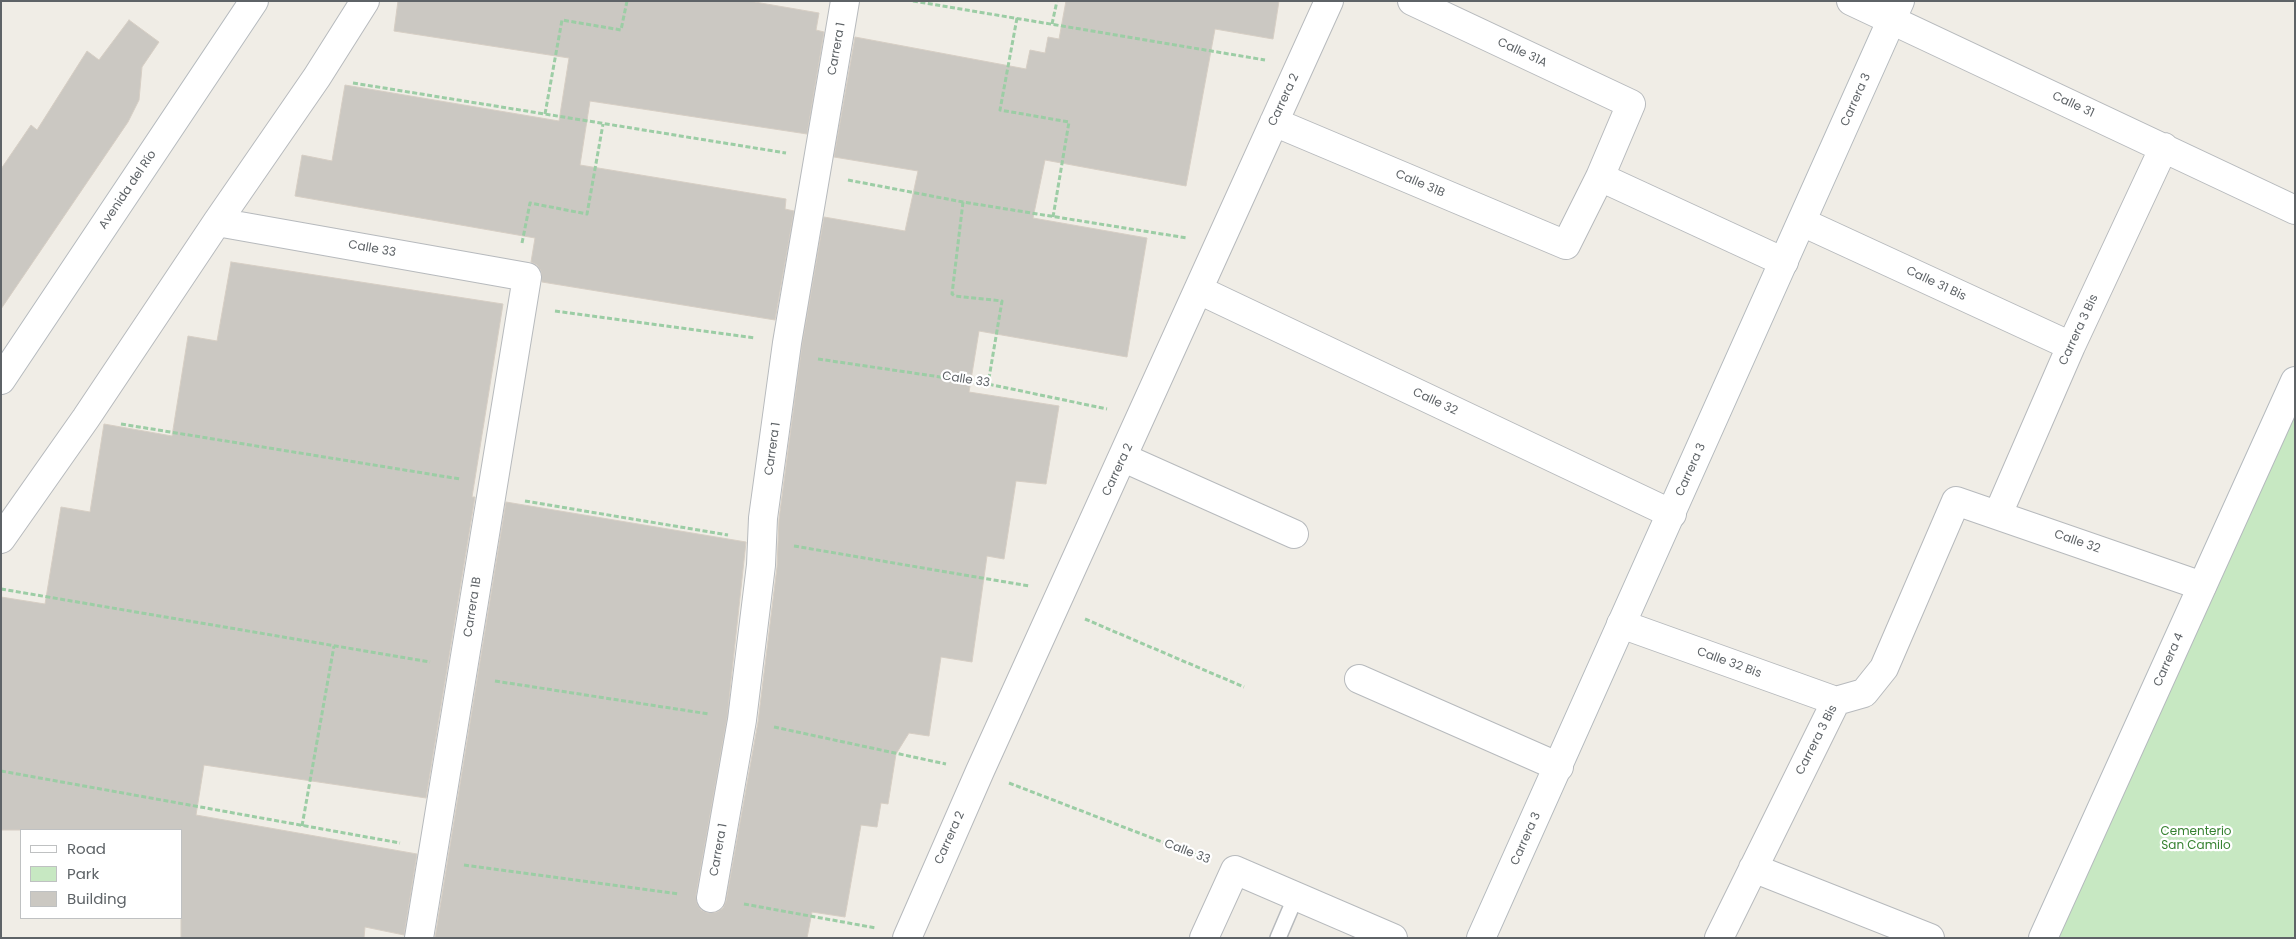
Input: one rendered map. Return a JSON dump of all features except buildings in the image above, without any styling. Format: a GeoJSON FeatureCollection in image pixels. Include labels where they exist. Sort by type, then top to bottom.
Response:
{"type":"FeatureCollection","features":[{"type":"Feature","properties":{"kind":"street","name":"Avenida del Río"},"geometry":{"type":"LineString","coordinates":[[1,380],[254,1]]}},
{"type":"Feature","properties":{"kind":"street"},"geometry":{"type":"LineString","coordinates":[[1,539],[86,418],[317,77],[365,1]]}},
{"type":"Feature","properties":{"kind":"street","name":"Carrera 1"},"geometry":{"type":"LineString","coordinates":[[711,898],[742,720],[761,565],[763,518],[787,349],[845,1]]}},
{"type":"Feature","properties":{"kind":"street","name":"Carrera 2"},"geometry":{"type":"LineString","coordinates":[[907,936],[1329,1]]}},
{"type":"Feature","properties":{"kind":"street","name":"Calle 31A"},"geometry":{"type":"LineString","coordinates":[[1412,1],[1631,104],[1600,176]]}},
{"type":"Feature","properties":{"kind":"street","name":"Calle 31"},"geometry":{"type":"LineString","coordinates":[[1851,1],[1896,11],[2164,147],[2295,210]]}},
{"type":"Feature","properties":{"kind":"street","name":"Carrera 3"},"geometry":{"type":"LineString","coordinates":[[1481,938],[1896,11]]}},
{"type":"Feature","properties":{"kind":"street","name":"Calle 31B"},"geometry":{"type":"LineString","coordinates":[[1274,122],[1566,245],[1600,176]]}},
{"type":"Feature","properties":{"kind":"street","name":"Carrera 3 Bis"},"geometry":{"type":"LineString","coordinates":[[1998,514],[2071,346],[2164,147]]}},
{"type":"Feature","properties":{"kind":"street"},"geometry":{"type":"LineString","coordinates":[[1600,176],[1784,262]]}},
{"type":"Feature","properties":{"kind":"street","name":"Calle 33"},"geometry":{"type":"LineString","coordinates":[[217,222],[522,276]]}},
{"type":"Feature","properties":{"kind":"street","name":"Calle 31 Bis"},"geometry":{"type":"LineString","coordinates":[[1802,222],[2071,346]]}},
{"type":"Feature","properties":{"kind":"street","name":"Carrera 1B"},"geometry":{"type":"LineString","coordinates":[[419,938],[522,307],[522,276]]}},
{"type":"Feature","properties":{"kind":"street","name":"Calle 32"},"geometry":{"type":"LineString","coordinates":[[1199,290],[1672,514]]}},
{"type":"Feature","properties":{"kind":"street","name":"Carrera 4"},"geometry":{"type":"LineString","coordinates":[[2043,938],[2295,381]]}},
{"type":"Feature","properties":{"kind":"street"},"geometry":{"type":"LineString","coordinates":[[1124,458],[1294,534]]}},
{"type":"Feature","properties":{"kind":"street","name":"Calle 32"},"geometry":{"type":"LineString","coordinates":[[1954,505],[1958,500],[2202,586]]}},
{"type":"Feature","properties":{"kind":"street","name":"Carrera 3 Bis"},"geometry":{"type":"LineString","coordinates":[[1719,938],[1836,701],[1864,693],[1884,668],[1954,505]]}},
{"type":"Feature","properties":{"kind":"street","name":"Calle 32 Bis"},"geometry":{"type":"LineString","coordinates":[[1621,624],[1836,701]]}},
{"type":"Feature","properties":{"kind":"street"},"geometry":{"type":"LineString","coordinates":[[1359,679],[1559,767]]}},
{"type":"Feature","properties":{"kind":"street"},"geometry":{"type":"LineString","coordinates":[[1753,868],[1930,938]]}},
{"type":"Feature","properties":{"kind":"street"},"geometry":{"type":"LineString","coordinates":[[1204,938],[1235,870],[1392,938]]}},
{"type":"Feature","properties":{"kind":"lane"},"geometry":{"type":"LineString","coordinates":[[1278,938],[1296,896]]}},
{"type":"Feature","properties":{"kind":"path"},"geometry":{"type":"LineString","coordinates":[[545,114],[562,20],[621,30],[627,1]]}},
{"type":"Feature","properties":{"kind":"path"},"geometry":{"type":"LineString","coordinates":[[913,1],[1300,65]]}},
{"type":"Feature","properties":{"kind":"path"},"geometry":{"type":"LineString","coordinates":[[1052,24],[1057,1]]}},
{"type":"Feature","properties":{"kind":"path"},"geometry":{"type":"LineString","coordinates":[[1017,18],[1000,110],[1069,122],[1053,217]]}},
{"type":"Feature","properties":{"kind":"path"},"geometry":{"type":"LineString","coordinates":[[317,77],[603,124],[817,166],[963,202],[1220,242]]}},
{"type":"Feature","properties":{"kind":"path"},"geometry":{"type":"LineString","coordinates":[[522,276],[530,203],[587,214],[603,124]]}},
{"type":"Feature","properties":{"kind":"path"},"geometry":{"type":"LineString","coordinates":[[963,202],[952,294],[955,296],[1002,300],[988,384]]}},
{"type":"Feature","properties":{"kind":"path","name":"Calle 33"},"geometry":{"type":"LineString","coordinates":[[522,307],[787,349],[988,384],[1142,417]]}},
{"type":"Feature","properties":{"kind":"path"},"geometry":{"type":"LineString","coordinates":[[86,418],[493,485]]}},
{"type":"Feature","properties":{"kind":"path","name":"Calle 33"},"geometry":{"type":"LineString","coordinates":[[1,589],[334,646],[462,672],[742,720],[980,771],[1235,870]]}},
{"type":"Feature","properties":{"kind":"path"},"geometry":{"type":"LineString","coordinates":[[1055,606],[1244,687]]}},
{"type":"Feature","properties":{"kind":"path"},"geometry":{"type":"LineString","coordinates":[[302,826],[334,646]]}},
{"type":"Feature","properties":{"kind":"path"},"geometry":{"type":"LineString","coordinates":[[1,771],[302,826],[432,854],[711,898],[907,936]]}},
{"type":"Feature","properties":{"kind":"green space","name":"Cementerio San Camilo"},"geometry":{"type":"Polygon","coordinates":[[[2295,381],[2295,938],[2043,938],[2295,381]]]}}]}
